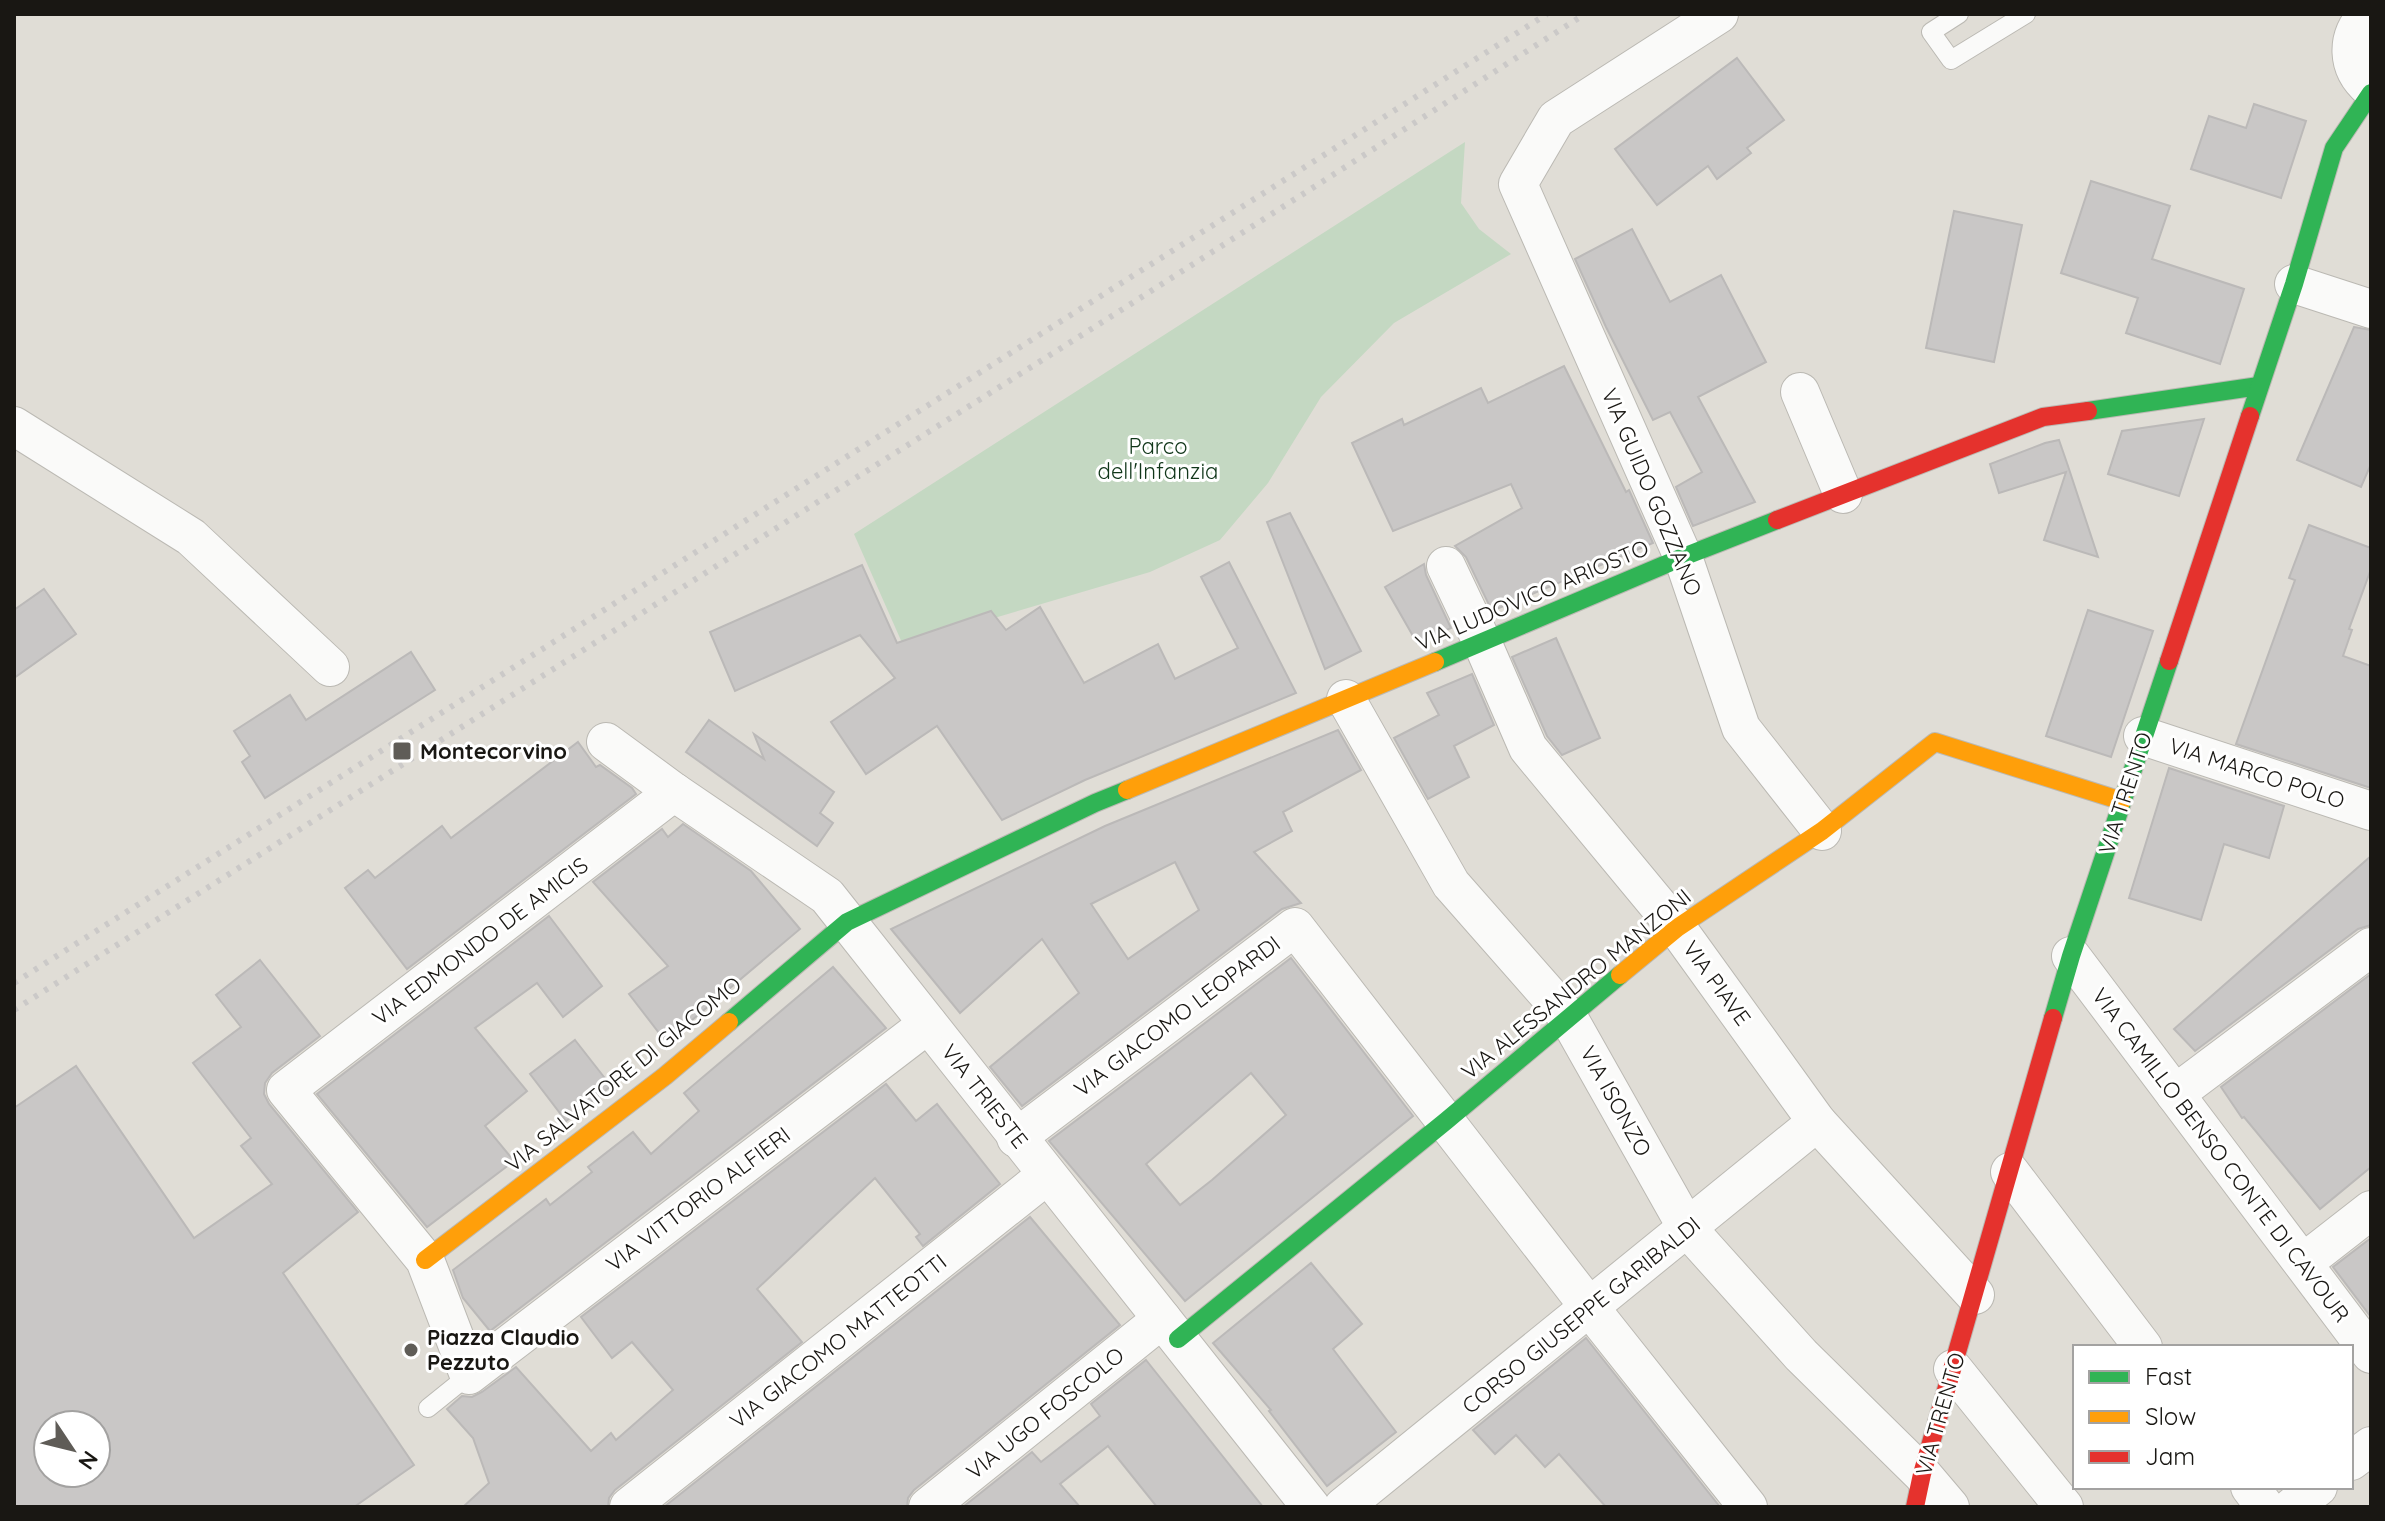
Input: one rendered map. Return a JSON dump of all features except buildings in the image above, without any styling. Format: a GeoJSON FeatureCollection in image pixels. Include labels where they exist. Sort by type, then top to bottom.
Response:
{"type":"FeatureCollection","features":[{"type":"Feature","properties":{"kind":"street","name":"VIA GUIDO GOZZANO"},"geometry":{"type":"LineString","coordinates":[[1719,14],[1556,119],[1518,184],[1683,557],[1741,728],[1822,831]]}},
{"type":"Feature","properties":{"kind":"street"},"geometry":{"type":"LineString","coordinates":[[2367,14],[2357,26],[2350,55],[2354,69],[2371,91]]}},
{"type":"Feature","properties":{"kind":"street","name":"VIA TRENTO"},"geometry":{"type":"LineString","coordinates":[[1919,1491],[2071,956],[2294,284],[2334,148],[2371,91]]}},
{"type":"Feature","properties":{"kind":"street"},"geometry":{"type":"LineString","coordinates":[[2294,284],[2371,309]]}},
{"type":"Feature","properties":{"kind":"street","name":"VIA LUDOVICO ARIOSTO"},"geometry":{"type":"LineString","coordinates":[[847,922],[1095,803],[1683,557],[2043,417],[2259,386]]}},
{"type":"Feature","properties":{"kind":"street"},"geometry":{"type":"LineString","coordinates":[[1800,392],[1843,494]]}},
{"type":"Feature","properties":{"kind":"street"},"geometry":{"type":"LineString","coordinates":[[14,426],[191,537],[330,667]]}},
{"type":"Feature","properties":{"kind":"street","name":"VIA PIAVE"},"geometry":{"type":"LineString","coordinates":[[1446,566],[1528,748],[1677,928],[1817,1122],[1975,1295]]}},
{"type":"Feature","properties":{"kind":"street","name":"VIA ISONZO"},"geometry":{"type":"LineString","coordinates":[[1346,699],[1451,884],[1568,1017],[1687,1228],[1919,1491],[1950,1507]]}},
{"type":"Feature","properties":{"kind":"street","name":"VIA MARCO POLO"},"geometry":{"type":"LineString","coordinates":[[2143,736],[2371,811]]}},
{"type":"Feature","properties":{"kind":"street","name":"VIA TRIESTE"},"geometry":{"type":"LineString","coordinates":[[606,742],[827,896],[1311,1507]]}},
{"type":"Feature","properties":{"kind":"street","name":"VIA ALESSANDRO MANZONI"},"geometry":{"type":"LineString","coordinates":[[1170,1329],[1446,1121],[1677,928],[1822,831],[1935,742],[2122,801]]}},
{"type":"Feature","properties":{"kind":"street","name":"VIA EDMONDO DE AMICIS"},"geometry":{"type":"LineString","coordinates":[[425,1260],[286,1090],[674,792]]}},
{"type":"Feature","properties":{"kind":"street","name":"VIA SALVATORE DI GIACOMO"},"geometry":{"type":"LineString","coordinates":[[425,1260],[665,1076],[847,922]]}},
{"type":"Feature","properties":{"kind":"street","name":"VIA GIACOMO LEOPARDI"},"geometry":{"type":"LineString","coordinates":[[1016,1138],[1295,927],[1446,1121]]}},
{"type":"Feature","properties":{"kind":"street"},"geometry":{"type":"LineString","coordinates":[[2175,1094],[2371,947]]}},
{"type":"Feature","properties":{"kind":"street","name":"VIA CAMILLO BENSO CONTE DI CAVOUR"},"geometry":{"type":"LineString","coordinates":[[2071,956],[2371,1354]]}},
{"type":"Feature","properties":{"kind":"street","name":"VIA VITTORIO ALFIERI"},"geometry":{"type":"LineString","coordinates":[[469,1375],[928,1024]]}},
{"type":"Feature","properties":{"kind":"street"},"geometry":{"type":"LineString","coordinates":[[1446,1121],[1748,1507]]}},
{"type":"Feature","properties":{"kind":"street","name":"CORSO GIUSEPPE GARIBALDI"},"geometry":{"type":"LineString","coordinates":[[1343,1507],[1817,1122]]}},
{"type":"Feature","properties":{"kind":"street"},"geometry":{"type":"LineString","coordinates":[[2010,1172],[2141,1345]]}},
{"type":"Feature","properties":{"kind":"street","name":"VIA GIACOMO MATTEOTTI"},"geometry":{"type":"LineString","coordinates":[[629,1507],[1047,1175]]}},
{"type":"Feature","properties":{"kind":"street"},"geometry":{"type":"LineString","coordinates":[[2303,1263],[2371,1210]]}},
{"type":"Feature","properties":{"kind":"street"},"geometry":{"type":"LineString","coordinates":[[425,1260],[469,1375]]}},
{"type":"Feature","properties":{"kind":"street","name":"VIA UGO FOSCOLO"},"geometry":{"type":"LineString","coordinates":[[928,1507],[1170,1329]]}},
{"type":"Feature","properties":{"kind":"street"},"geometry":{"type":"LineString","coordinates":[[1953,1369],[2064,1507]]}},
{"type":"Feature","properties":{"kind":"street"},"geometry":{"type":"LineString","coordinates":[[2353,1460],[2371,1446]]}},
{"type":"Feature","properties":{"kind":"street"},"geometry":{"type":"LineString","coordinates":[[2252,1489],[2265,1507]]}},
{"type":"Feature","properties":{"kind":"street"},"geometry":{"type":"LineString","coordinates":[[2292,1507],[2315,1489]]}},
{"type":"Feature","properties":{"kind":"lane"},"geometry":{"type":"LineString","coordinates":[[1959,14],[1931,32],[1951,60],[2026,14]]}},
{"type":"Feature","properties":{"kind":"lane"},"geometry":{"type":"LineString","coordinates":[[428,1408],[469,1375]]}},
{"type":"Feature","properties":{"kind":"green space","name":"Parco dell'Infanzia"},"geometry":{"type":"Polygon","coordinates":[[[1465,142],[1461,203],[1479,229],[1511,254],[1394,323],[1321,397],[1268,483],[1220,540],[1150,572],[903,645],[854,534],[1465,142]]]}},
{"type":"Feature","properties":{"kind":"railway"},"geometry":{"type":"LineString","coordinates":[[14,983],[1547,14]]}},
{"type":"Feature","properties":{"kind":"railway"},"geometry":{"type":"LineString","coordinates":[[14,1010],[1585,14]]}},
{"type":"Feature","properties":{"kind":"traffic: fast"},"geometry":{"type":"LineString","coordinates":[[2250,416],[2294,284],[2334,148],[2371,93]]}},
{"type":"Feature","properties":{"kind":"traffic: fast"},"geometry":{"type":"LineString","coordinates":[[2088,411],[2259,386]]}},
{"type":"Feature","properties":{"kind":"traffic: fast"},"geometry":{"type":"LineString","coordinates":[[1435,662],[1777,520]]}},
{"type":"Feature","properties":{"kind":"traffic: fast"},"geometry":{"type":"LineString","coordinates":[[2053,1018],[2169,661]]}},
{"type":"Feature","properties":{"kind":"traffic: fast"},"geometry":{"type":"LineString","coordinates":[[729,1022],[847,922],[1127,790]]}},
{"type":"Feature","properties":{"kind":"traffic: fast"},"geometry":{"type":"LineString","coordinates":[[1178,1339],[1620,975]]}},
{"type":"Feature","properties":{"kind":"traffic: slow"},"geometry":{"type":"LineString","coordinates":[[1127,790],[1435,662]]}},
{"type":"Feature","properties":{"kind":"traffic: slow"},"geometry":{"type":"LineString","coordinates":[[1620,975],[1677,928],[1822,831],[1935,742],[2122,801]]}},
{"type":"Feature","properties":{"kind":"traffic: slow"},"geometry":{"type":"LineString","coordinates":[[425,1260],[665,1076],[729,1022]]}},
{"type":"Feature","properties":{"kind":"traffic: jam"},"geometry":{"type":"LineString","coordinates":[[1777,520],[2043,417],[2088,411]]}},
{"type":"Feature","properties":{"kind":"traffic: jam"},"geometry":{"type":"LineString","coordinates":[[2169,661],[2250,416]]}},
{"type":"Feature","properties":{"kind":"traffic: jam"},"geometry":{"type":"LineString","coordinates":[[1915,1507],[2053,1018]]}},
{"type":"Feature","properties":{"kind":"place","name":"Montecorvino"},"geometry":{"type":"Point","coordinates":[402,751]}},
{"type":"Feature","properties":{"kind":"place","name":"Piazza Claudio Pezzuto"},"geometry":{"type":"Point","coordinates":[411,1350]}}]}
